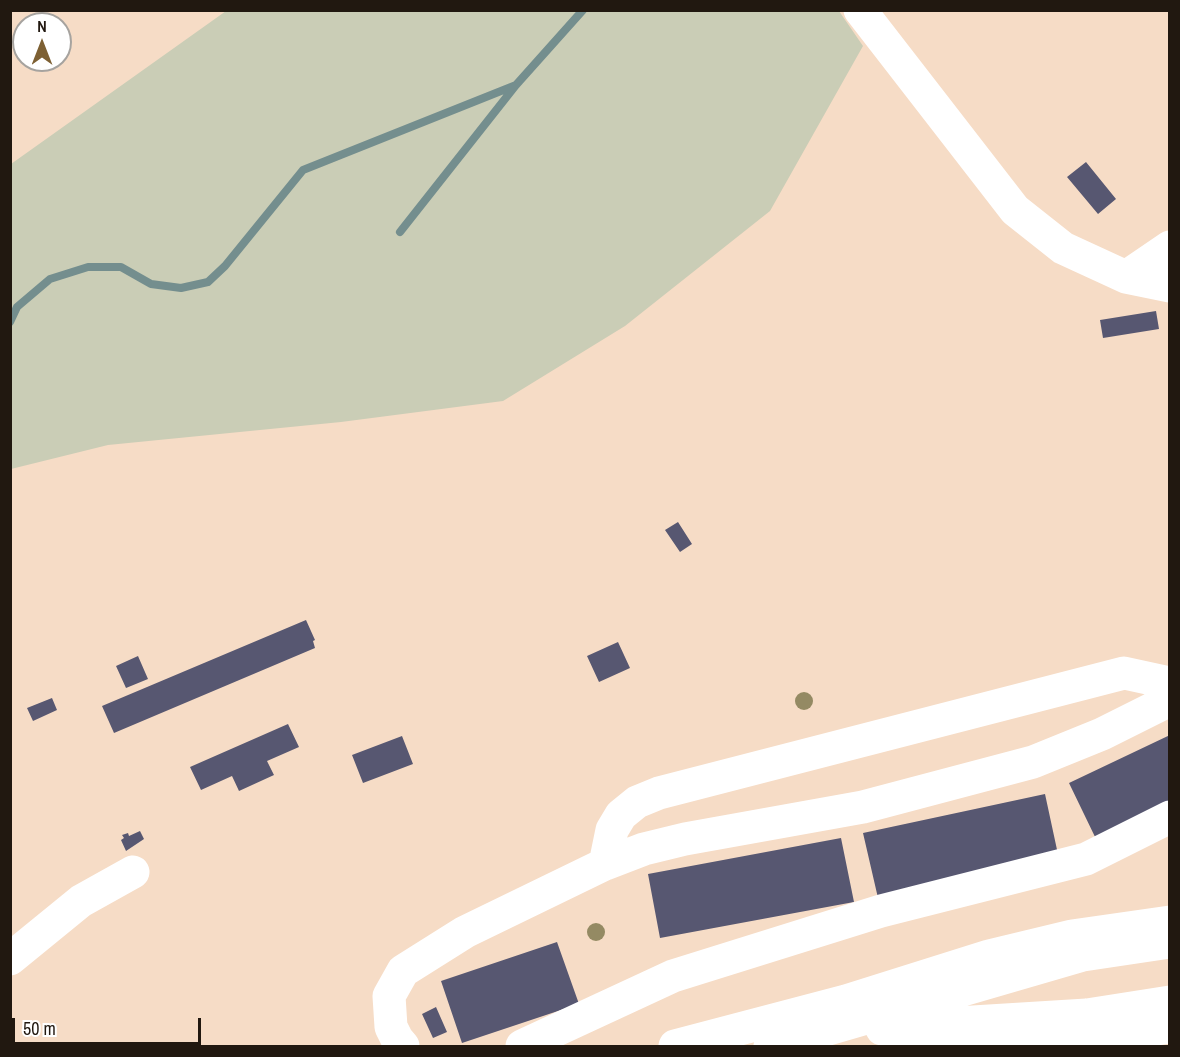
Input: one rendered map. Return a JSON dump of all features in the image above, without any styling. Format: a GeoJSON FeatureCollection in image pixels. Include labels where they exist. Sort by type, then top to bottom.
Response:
{"type":"FeatureCollection","features":[{"type":"Feature","properties":{"kind":"main road"},"geometry":{"type":"LineString","coordinates":[[860,10],[1015,210],[1063,248],[1126,277],[1170,286]]}},
{"type":"Feature","properties":{"kind":"main road"},"geometry":{"type":"LineString","coordinates":[[1126,277],[1170,247]]}},
{"type":"Feature","properties":{"kind":"main road"},"geometry":{"type":"LineString","coordinates":[[605,864],[612,830],[621,815],[637,802],[659,793],[1124,673],[1170,683]]}},
{"type":"Feature","properties":{"kind":"main road"},"geometry":{"type":"LineString","coordinates":[[403,1047],[396,1039],[391,1027],[388,996],[403,970],[465,932],[605,864],[644,849],[863,807],[1033,762],[1102,734],[1170,700]]}},
{"type":"Feature","properties":{"kind":"main road"},"geometry":{"type":"LineString","coordinates":[[522,1047],[673,976],[881,911],[1086,859],[1170,817]]}},
{"type":"Feature","properties":{"kind":"main road"},"geometry":{"type":"LineString","coordinates":[[10,959],[81,901],[133,872]]}},
{"type":"Feature","properties":{"kind":"main road"},"geometry":{"type":"LineString","coordinates":[[675,1047],[846,1001],[989,956],[1072,936],[1170,922]]}},
{"type":"Feature","properties":{"kind":"main road"},"geometry":{"type":"LineString","coordinates":[[771,1047],[1083,955],[1170,942]]}},
{"type":"Feature","properties":{"kind":"main road"},"geometry":{"type":"LineString","coordinates":[[771,1047],[833,1034],[908,1026],[1087,1015],[1170,1002]]}},
{"type":"Feature","properties":{"kind":"main road"},"geometry":{"type":"LineString","coordinates":[[901,1047],[929,1044],[1039,1044],[1170,1027]]}},
{"type":"Feature","properties":{"kind":"green space"},"geometry":{"type":"Polygon","coordinates":[[[226,11],[839,11],[863,46],[770,211],[625,326],[503,401],[341,422],[108,445],[11,469],[11,164],[226,11]]]}},
{"type":"Feature","properties":{"kind":"building"},"geometry":{"type":"Polygon","coordinates":[[[1086,162],[1116,199],[1098,214],[1067,177],[1086,162]]]}},
{"type":"Feature","properties":{"kind":"building"},"geometry":{"type":"Polygon","coordinates":[[[1156,311],[1159,329],[1103,338],[1100,320],[1156,311]]]}},
{"type":"Feature","properties":{"kind":"building"},"geometry":{"type":"Polygon","coordinates":[[[678,522],[692,544],[680,552],[665,530],[678,522]]]}},
{"type":"Feature","properties":{"kind":"building"},"geometry":{"type":"Polygon","coordinates":[[[306,620],[315,640],[313,641],[315,648],[114,733],[102,706],[306,620]]]}},
{"type":"Feature","properties":{"kind":"building"},"geometry":{"type":"Polygon","coordinates":[[[618,642],[630,668],[599,682],[587,656],[618,642]]]}},
{"type":"Feature","properties":{"kind":"building"},"geometry":{"type":"Polygon","coordinates":[[[138,656],[148,679],[126,688],[116,666],[138,656]]]}},
{"type":"Feature","properties":{"kind":"building"},"geometry":{"type":"Polygon","coordinates":[[[52,698],[57,710],[33,721],[27,708],[52,698]]]}},
{"type":"Feature","properties":{"kind":"building"},"geometry":{"type":"Polygon","coordinates":[[[288,724],[299,747],[267,761],[274,775],[239,791],[232,776],[201,790],[190,767],[288,724]]]}},
{"type":"Feature","properties":{"kind":"building"},"geometry":{"type":"Polygon","coordinates":[[[1170,735],[1170,806],[1097,841],[1069,783],[1170,735]]]}},
{"type":"Feature","properties":{"kind":"building"},"geometry":{"type":"Polygon","coordinates":[[[402,736],[413,764],[363,783],[352,755],[402,736]]]}},
{"type":"Feature","properties":{"kind":"building"},"geometry":{"type":"Polygon","coordinates":[[[1045,794],[1059,859],[878,898],[863,833],[1045,794]]]}},
{"type":"Feature","properties":{"kind":"building"},"geometry":{"type":"Polygon","coordinates":[[[140,831],[144,839],[126,851],[121,840],[124,838],[122,835],[128,833],[129,836],[140,831]]]}},
{"type":"Feature","properties":{"kind":"building"},"geometry":{"type":"Polygon","coordinates":[[[841,838],[854,902],[660,938],[648,874],[841,838]]]}},
{"type":"Feature","properties":{"kind":"building"},"geometry":{"type":"Polygon","coordinates":[[[557,942],[579,1004],[462,1043],[441,981],[557,942]]]}},
{"type":"Feature","properties":{"kind":"building"},"geometry":{"type":"Polygon","coordinates":[[[436,1007],[447,1032],[433,1038],[422,1014],[436,1007]]]}},
{"type":"Feature","properties":{"kind":"waterway"},"geometry":{"type":"LineString","coordinates":[[400,232],[516,85],[583,10]]}},
{"type":"Feature","properties":{"kind":"waterway"},"geometry":{"type":"LineString","coordinates":[[10,322],[17,307],[50,279],[88,267],[121,267],[151,284],[181,288],[208,282],[225,266],[303,170],[516,85]]}}]}
